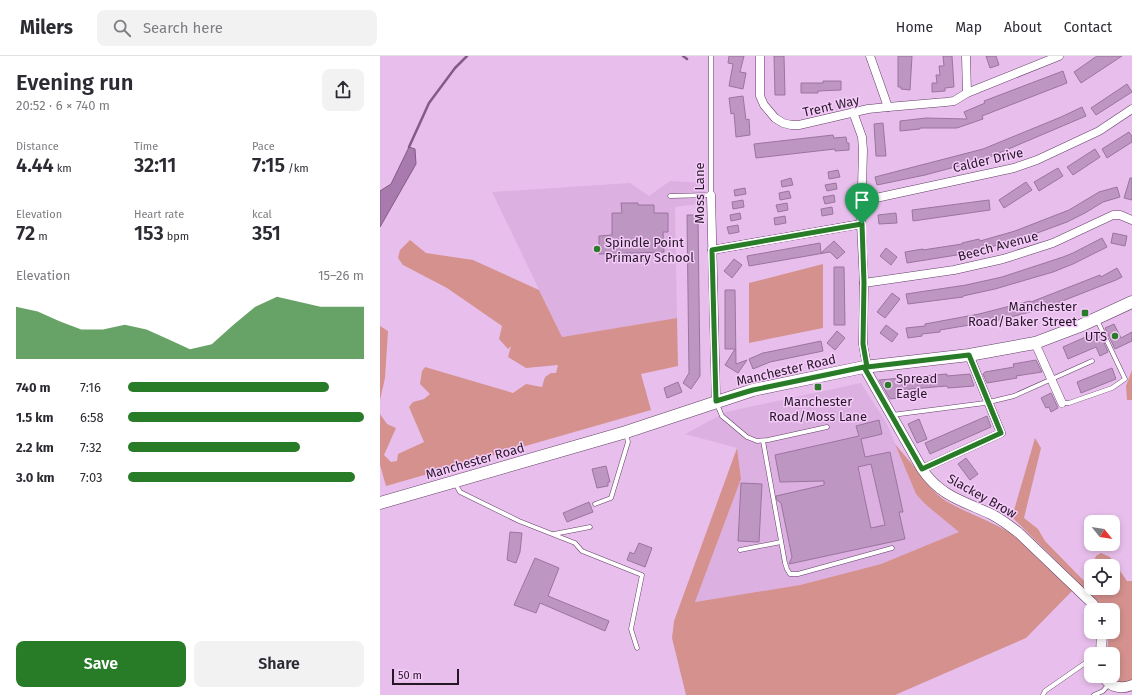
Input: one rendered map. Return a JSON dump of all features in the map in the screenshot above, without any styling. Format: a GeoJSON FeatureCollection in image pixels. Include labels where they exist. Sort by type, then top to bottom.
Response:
{"type":"FeatureCollection","features":[{"type":"Feature","properties":{"kind":"main road","name":"Manchester Road"},"geometry":{"type":"LineString","coordinates":[[380,503],[626,432],[753,390],[866,367],[969,355],[1035,343],[1096,319],[1132,302]]}},
{"type":"Feature","properties":{"kind":"street","name":"Trent Way"},"geometry":{"type":"LineString","coordinates":[[760,56],[760,96],[764,105],[775,118],[783,123],[799,125],[852,112],[888,106],[954,100],[967,93],[1059,56]]}},
{"type":"Feature","properties":{"kind":"street"},"geometry":{"type":"LineString","coordinates":[[870,56],[888,106]]}},
{"type":"Feature","properties":{"kind":"street"},"geometry":{"type":"LineString","coordinates":[[966,56],[967,93]]}},
{"type":"Feature","properties":{"kind":"street","name":"Calder Drive"},"geometry":{"type":"LineString","coordinates":[[862,201],[1014,168],[1037,160],[1099,131],[1132,109]]}},
{"type":"Feature","properties":{"kind":"street"},"geometry":{"type":"LineString","coordinates":[[852,112],[859,126],[862,137],[864,283],[863,344],[866,367]]}},
{"type":"Feature","properties":{"kind":"street","name":"Moss Lane"},"geometry":{"type":"LineString","coordinates":[[711,196],[716,401]]}},
{"type":"Feature","properties":{"kind":"street","name":"Beech Avenue"},"geometry":{"type":"LineString","coordinates":[[864,283],[954,270],[1003,260],[1053,243],[1113,215],[1120,215],[1132,220]]}},
{"type":"Feature","properties":{"kind":"street"},"geometry":{"type":"LineString","coordinates":[[712,250],[862,224]]}},
{"type":"Feature","properties":{"kind":"street"},"geometry":{"type":"LineString","coordinates":[[1035,343],[1062,403]]}},
{"type":"Feature","properties":{"kind":"street"},"geometry":{"type":"LineString","coordinates":[[922,469],[1001,433],[969,355]]}},
{"type":"Feature","properties":{"kind":"street","name":"Slackey Brow"},"geometry":{"type":"LineString","coordinates":[[866,367],[891,415],[922,469],[932,482],[946,494],[991,514],[1010,525],[1092,603]]}},
{"type":"Feature","properties":{"kind":"street"},"geometry":{"type":"LineString","coordinates":[[1112,683],[1121,688],[1132,685]]}},
{"type":"Feature","properties":{"kind":"lane","name":"Moss Lane"},"geometry":{"type":"LineString","coordinates":[[711,56],[711,196]]}},
{"type":"Feature","properties":{"kind":"lane"},"geometry":{"type":"LineString","coordinates":[[670,196],[711,196]]}},
{"type":"Feature","properties":{"kind":"lane"},"geometry":{"type":"LineString","coordinates":[[1062,403],[1069,403],[1112,388],[1125,379],[1096,319]]}},
{"type":"Feature","properties":{"kind":"lane"},"geometry":{"type":"LineString","coordinates":[[891,415],[988,403],[1014,396],[1092,361]]}},
{"type":"Feature","properties":{"kind":"lane"},"geometry":{"type":"LineString","coordinates":[[716,401],[722,416],[747,437],[757,441],[827,428]]}},
{"type":"Feature","properties":{"kind":"lane"},"geometry":{"type":"LineString","coordinates":[[595,504],[611,498],[628,442],[626,432]]}},
{"type":"Feature","properties":{"kind":"lane"},"geometry":{"type":"LineString","coordinates":[[763,441],[787,570],[790,574],[798,574],[892,548]]}},
{"type":"Feature","properties":{"kind":"lane"},"geometry":{"type":"LineString","coordinates":[[454,481],[460,492],[519,521],[575,543],[582,551],[642,575],[631,629],[637,648]]}},
{"type":"Feature","properties":{"kind":"lane"},"geometry":{"type":"LineString","coordinates":[[554,534],[590,527]]}},
{"type":"Feature","properties":{"kind":"lane"},"geometry":{"type":"LineString","coordinates":[[740,550],[782,542]]}},
{"type":"Feature","properties":{"kind":"lane"},"geometry":{"type":"LineString","coordinates":[[1043,695],[1084,663]]}},
{"type":"Feature","properties":{"kind":"lane"},"geometry":{"type":"LineString","coordinates":[[1094,695],[1103,691],[1105,683]]}},
{"type":"Feature","properties":{"kind":"shaded area"},"geometry":{"type":"Polygon","coordinates":[[[409,147],[415,149],[416,164],[380,227],[380,191],[391,184],[409,147]]]}},
{"type":"Feature","properties":{"kind":"shaded area","name":"Spindle Point Primary School"},"geometry":{"type":"Polygon","coordinates":[[[670,181],[705,183],[706,203],[675,207],[677,318],[562,337],[492,192],[630,183],[649,196],[670,181]]]}},
{"type":"Feature","properties":{"kind":"shaded area"},"geometry":{"type":"Polygon","coordinates":[[[410,240],[426,253],[473,260],[539,290],[562,337],[677,318],[678,366],[641,374],[651,410],[386,486],[380,465],[380,414],[387,424],[396,428],[384,455],[391,462],[397,461],[398,454],[424,442],[409,407],[413,402],[424,399],[430,394],[420,384],[422,371],[425,367],[513,393],[526,384],[542,387],[545,377],[551,373],[556,373],[558,365],[526,368],[508,357],[511,346],[508,349],[499,339],[502,326],[447,288],[403,265],[398,258],[400,250],[410,240]]]}},
{"type":"Feature","properties":{"kind":"shaded area"},"geometry":{"type":"Polygon","coordinates":[[[823,264],[823,328],[749,343],[749,283],[823,264]]]}},
{"type":"Feature","properties":{"kind":"shaded area"},"geometry":{"type":"Polygon","coordinates":[[[380,326],[388,331],[385,378],[380,400],[380,326]]]}},
{"type":"Feature","properties":{"kind":"shaded area"},"geometry":{"type":"Polygon","coordinates":[[[1132,370],[1132,400],[1127,400],[1126,386],[1132,370]]]}},
{"type":"Feature","properties":{"kind":"shaded area"},"geometry":{"type":"Polygon","coordinates":[[[861,383],[887,424],[916,494],[925,504],[960,532],[881,564],[800,585],[695,602],[741,479],[737,448],[685,434],[726,412],[861,383]]]}},
{"type":"Feature","properties":{"kind":"shaded area"},"geometry":{"type":"Polygon","coordinates":[[[1035,438],[1041,448],[1024,518],[1038,529],[1045,541],[1084,581],[1084,588],[1012,517],[1035,438]]]}},
{"type":"Feature","properties":{"kind":"shaded area"},"geometry":{"type":"Polygon","coordinates":[[[895,444],[930,487],[941,498],[1012,534],[1072,591],[1026,638],[895,695],[686,695],[672,638],[674,621],[737,448],[741,479],[695,602],[800,585],[881,564],[959,532],[925,504],[916,494],[895,444]]]}},
{"type":"Feature","properties":{"kind":"shaded area"},"geometry":{"type":"Polygon","coordinates":[[[1101,553],[1111,559],[1095,559],[1096,556],[1101,553]]]}},
{"type":"Feature","properties":{"kind":"shaded area"},"geometry":{"type":"Polygon","coordinates":[[[1120,571],[1127,581],[1132,581],[1132,682],[1120,683],[1120,647],[1108,647],[1108,639],[1120,639],[1120,603],[1099,603],[1091,595],[1120,595],[1120,571]]]}},
{"type":"Feature","properties":{"kind":"building"},"geometry":{"type":"Polygon","coordinates":[[[729,56],[744,56],[740,72],[746,73],[743,89],[729,86],[733,64],[728,63],[729,56]]]}},
{"type":"Feature","properties":{"kind":"building"},"geometry":{"type":"Polygon","coordinates":[[[774,56],[784,56],[785,95],[775,95],[774,56]]]}},
{"type":"Feature","properties":{"kind":"building"},"geometry":{"type":"Polygon","coordinates":[[[898,56],[912,56],[910,90],[901,89],[901,87],[898,87],[898,56]]]}},
{"type":"Feature","properties":{"kind":"building"},"geometry":{"type":"Polygon","coordinates":[[[943,56],[952,56],[954,87],[945,88],[945,91],[932,92],[932,83],[937,83],[936,75],[940,75],[939,66],[944,66],[943,56]]]}},
{"type":"Feature","properties":{"kind":"building"},"geometry":{"type":"Polygon","coordinates":[[[986,56],[996,56],[999,65],[990,68],[986,56]]]}},
{"type":"Feature","properties":{"kind":"building"},"geometry":{"type":"Polygon","coordinates":[[[1097,56],[1122,56],[1081,83],[1074,72],[1097,56]]]}},
{"type":"Feature","properties":{"kind":"building"},"geometry":{"type":"Polygon","coordinates":[[[1063,71],[1067,83],[982,116],[983,119],[957,128],[920,128],[900,131],[900,121],[926,118],[967,119],[964,112],[985,103],[984,101],[1063,71]]]}},
{"type":"Feature","properties":{"kind":"building"},"geometry":{"type":"Polygon","coordinates":[[[823,81],[841,81],[841,90],[818,91],[818,93],[801,93],[801,83],[823,83],[823,81]]]}},
{"type":"Feature","properties":{"kind":"building"},"geometry":{"type":"Polygon","coordinates":[[[1127,84],[1132,92],[1096,115],[1091,108],[1127,84]]]}},
{"type":"Feature","properties":{"kind":"building"},"geometry":{"type":"Polygon","coordinates":[[[743,96],[746,120],[749,119],[750,135],[736,137],[734,113],[731,114],[729,98],[743,96]]]}},
{"type":"Feature","properties":{"kind":"building"},"geometry":{"type":"Polygon","coordinates":[[[1082,107],[1086,116],[985,159],[925,175],[877,185],[875,177],[983,149],[1082,107]]]}},
{"type":"Feature","properties":{"kind":"building"},"geometry":{"type":"Polygon","coordinates":[[[883,123],[886,156],[876,156],[874,124],[883,123]]]}},
{"type":"Feature","properties":{"kind":"building"},"geometry":{"type":"Polygon","coordinates":[[[1129,132],[1132,136],[1132,142],[1107,158],[1102,149],[1129,132]]]}},
{"type":"Feature","properties":{"kind":"building"},"geometry":{"type":"Polygon","coordinates":[[[833,135],[834,138],[846,137],[847,143],[849,143],[849,150],[835,151],[835,149],[756,158],[754,144],[833,135]]]}},
{"type":"Feature","properties":{"kind":"building"},"geometry":{"type":"Polygon","coordinates":[[[1095,149],[1100,157],[1073,175],[1067,167],[1095,149]]]}},
{"type":"Feature","properties":{"kind":"building"},"geometry":{"type":"Polygon","coordinates":[[[1058,168],[1063,176],[1039,191],[1034,182],[1058,168]]]}},
{"type":"Feature","properties":{"kind":"building"},"geometry":{"type":"Polygon","coordinates":[[[838,170],[840,177],[829,179],[828,172],[838,170]]]}},
{"type":"Feature","properties":{"kind":"building"},"geometry":{"type":"Polygon","coordinates":[[[791,178],[793,185],[782,187],[781,181],[791,178]]]}},
{"type":"Feature","properties":{"kind":"building"},"geometry":{"type":"Polygon","coordinates":[[[1130,178],[1132,178],[1132,200],[1124,198],[1130,178]]]}},
{"type":"Feature","properties":{"kind":"building"},"geometry":{"type":"Polygon","coordinates":[[[1026,182],[1032,190],[1004,208],[999,200],[1026,182]]]}},
{"type":"Feature","properties":{"kind":"building"},"geometry":{"type":"Polygon","coordinates":[[[836,183],[837,189],[827,191],[825,185],[836,183]]]}},
{"type":"Feature","properties":{"kind":"building"},"geometry":{"type":"Polygon","coordinates":[[[1117,187],[1120,197],[1103,202],[1067,222],[1021,239],[963,254],[907,263],[905,252],[962,244],[979,239],[980,241],[1015,231],[1069,210],[1099,192],[1117,187]]]}},
{"type":"Feature","properties":{"kind":"building"},"geometry":{"type":"Polygon","coordinates":[[[745,188],[746,194],[735,196],[734,190],[745,188]]]}},
{"type":"Feature","properties":{"kind":"building"},"geometry":{"type":"Polygon","coordinates":[[[789,191],[791,198],[780,200],[779,193],[789,191]]]}},
{"type":"Feature","properties":{"kind":"building"},"geometry":{"type":"Polygon","coordinates":[[[834,195],[835,202],[825,204],[823,197],[834,195]]]}},
{"type":"Feature","properties":{"kind":"building"},"geometry":{"type":"Polygon","coordinates":[[[743,200],[744,207],[733,209],[732,202],[743,200]]]}},
{"type":"Feature","properties":{"kind":"building"},"geometry":{"type":"Polygon","coordinates":[[[989,200],[990,210],[913,221],[912,210],[989,200]]]}},
{"type":"Feature","properties":{"kind":"building"},"geometry":{"type":"Polygon","coordinates":[[[621,203],[654,205],[654,213],[668,213],[668,232],[663,232],[664,252],[599,254],[599,236],[612,235],[612,213],[622,213],[621,203]]]}},
{"type":"Feature","properties":{"kind":"building"},"geometry":{"type":"Polygon","coordinates":[[[787,203],[788,210],[778,212],[776,205],[787,203]]]}},
{"type":"Feature","properties":{"kind":"building"},"geometry":{"type":"Polygon","coordinates":[[[832,207],[833,214],[822,216],[821,209],[832,207]]]}},
{"type":"Feature","properties":{"kind":"building"},"geometry":{"type":"Polygon","coordinates":[[[740,213],[741,219],[731,221],[730,215],[740,213]]]}},
{"type":"Feature","properties":{"kind":"building"},"geometry":{"type":"Polygon","coordinates":[[[896,213],[897,223],[879,224],[878,215],[896,213]]]}},
{"type":"Feature","properties":{"kind":"building"},"geometry":{"type":"Polygon","coordinates":[[[687,215],[698,215],[700,376],[691,389],[683,383],[689,373],[687,215]]]}},
{"type":"Feature","properties":{"kind":"building"},"geometry":{"type":"Polygon","coordinates":[[[785,216],[786,223],[775,225],[774,218],[785,216]]]}},
{"type":"Feature","properties":{"kind":"building"},"geometry":{"type":"Polygon","coordinates":[[[738,225],[739,232],[729,234],[727,227],[738,225]]]}},
{"type":"Feature","properties":{"kind":"building"},"geometry":{"type":"Polygon","coordinates":[[[1113,233],[1127,236],[1125,246],[1111,243],[1113,233]]]}},
{"type":"Feature","properties":{"kind":"building"},"geometry":{"type":"Polygon","coordinates":[[[1102,238],[1107,247],[1053,272],[963,297],[908,304],[906,294],[966,285],[1002,277],[1063,257],[1102,238]]]}},
{"type":"Feature","properties":{"kind":"building"},"geometry":{"type":"Polygon","coordinates":[[[834,241],[845,252],[837,259],[830,252],[749,266],[747,256],[820,243],[821,253],[834,241]]]}},
{"type":"Feature","properties":{"kind":"building"},"geometry":{"type":"Polygon","coordinates":[[[886,248],[897,257],[891,265],[880,256],[886,248]]]}},
{"type":"Feature","properties":{"kind":"building"},"geometry":{"type":"Polygon","coordinates":[[[734,259],[742,265],[732,278],[724,271],[734,259]]]}},
{"type":"Feature","properties":{"kind":"building"},"geometry":{"type":"Polygon","coordinates":[[[834,267],[844,267],[845,325],[834,325],[834,267]]]}},
{"type":"Feature","properties":{"kind":"building"},"geometry":{"type":"Polygon","coordinates":[[[1117,268],[1122,277],[1042,309],[999,320],[940,330],[940,332],[922,334],[922,336],[908,338],[906,328],[925,326],[925,324],[1031,302],[1100,275],[1101,277],[1117,268]]]}},
{"type":"Feature","properties":{"kind":"building"},"geometry":{"type":"Polygon","coordinates":[[[725,290],[735,290],[736,364],[747,360],[738,373],[725,365],[735,349],[725,349],[725,290]]]}},
{"type":"Feature","properties":{"kind":"building"},"geometry":{"type":"Polygon","coordinates":[[[892,293],[900,299],[885,318],[877,312],[892,293]]]}},
{"type":"Feature","properties":{"kind":"building","name":"UTS"},"geometry":{"type":"Polygon","coordinates":[[[1114,324],[1121,338],[1132,332],[1132,341],[1115,349],[1105,328],[1114,324]]]}},
{"type":"Feature","properties":{"kind":"building"},"geometry":{"type":"Polygon","coordinates":[[[886,325],[898,334],[892,342],[880,333],[886,325]]]}},
{"type":"Feature","properties":{"kind":"building"},"geometry":{"type":"Polygon","coordinates":[[[837,331],[845,338],[835,350],[827,343],[837,331]]]}},
{"type":"Feature","properties":{"kind":"building"},"geometry":{"type":"Polygon","coordinates":[[[1099,331],[1108,352],[1100,356],[1096,347],[1068,359],[1063,347],[1099,331]]]}},
{"type":"Feature","properties":{"kind":"building"},"geometry":{"type":"Polygon","coordinates":[[[821,341],[823,351],[770,362],[753,369],[749,359],[763,353],[821,341]]]}},
{"type":"Feature","properties":{"kind":"building"},"geometry":{"type":"Polygon","coordinates":[[[1036,360],[1042,372],[987,383],[983,374],[985,372],[1014,367],[1013,364],[1036,360]]]}},
{"type":"Feature","properties":{"kind":"building"},"geometry":{"type":"Polygon","coordinates":[[[1112,368],[1116,379],[1081,393],[1077,382],[1112,368]]]}},
{"type":"Feature","properties":{"kind":"building"},"geometry":{"type":"Polygon","coordinates":[[[947,374],[947,376],[970,374],[974,386],[948,388],[947,386],[898,390],[898,398],[890,399],[879,380],[947,374]]]}},
{"type":"Feature","properties":{"kind":"building"},"geometry":{"type":"Polygon","coordinates":[[[678,382],[682,392],[667,398],[664,388],[678,382]]]}},
{"type":"Feature","properties":{"kind":"building"},"geometry":{"type":"Polygon","coordinates":[[[1051,393],[1058,408],[1051,412],[1049,407],[1046,408],[1041,398],[1051,393]]]}},
{"type":"Feature","properties":{"kind":"building"},"geometry":{"type":"Polygon","coordinates":[[[987,416],[991,427],[930,454],[925,443],[987,416]]]}},
{"type":"Feature","properties":{"kind":"building"},"geometry":{"type":"Polygon","coordinates":[[[919,419],[927,439],[917,443],[908,424],[919,419]]]}},
{"type":"Feature","properties":{"kind":"building"},"geometry":{"type":"Polygon","coordinates":[[[879,420],[882,434],[861,439],[865,457],[890,452],[903,512],[899,512],[905,539],[789,564],[792,557],[781,503],[777,500],[776,496],[824,485],[824,481],[780,482],[775,455],[859,436],[856,426],[879,420]],[[871,464],[858,467],[871,528],[885,525],[871,464]]]}},
{"type":"Feature","properties":{"kind":"building"},"geometry":{"type":"Polygon","coordinates":[[[966,458],[978,474],[970,480],[958,464],[966,458]]]}},
{"type":"Feature","properties":{"kind":"building"},"geometry":{"type":"Polygon","coordinates":[[[606,466],[610,482],[608,482],[608,486],[597,488],[592,469],[606,466]]]}},
{"type":"Feature","properties":{"kind":"building"},"geometry":{"type":"Polygon","coordinates":[[[741,483],[762,484],[759,542],[738,541],[741,483]]]}},
{"type":"Feature","properties":{"kind":"building"},"geometry":{"type":"Polygon","coordinates":[[[589,502],[593,512],[567,522],[563,513],[589,502]]]}},
{"type":"Feature","properties":{"kind":"building"},"geometry":{"type":"Polygon","coordinates":[[[510,532],[522,533],[520,552],[516,563],[507,560],[510,532]]]}},
{"type":"Feature","properties":{"kind":"building"},"geometry":{"type":"Polygon","coordinates":[[[639,543],[652,548],[645,567],[627,560],[630,552],[634,554],[639,543]]]}},
{"type":"Feature","properties":{"kind":"building"},"geometry":{"type":"Polygon","coordinates":[[[535,558],[559,568],[548,596],[609,621],[605,631],[540,603],[536,613],[514,605],[535,558]]]}},
{"type":"Feature","properties":{"kind":"waterway"},"geometry":{"type":"LineString","coordinates":[[409,147],[429,103],[455,68],[467,56]]}},
{"type":"Feature","properties":{"kind":"waterway"},"geometry":{"type":"LineString","coordinates":[[683,56],[687,59]]}},
{"type":"Feature","properties":{"kind":"place","name":"Spindle Point Primary School"},"geometry":{"type":"Point","coordinates":[597,249]}},
{"type":"Feature","properties":{"kind":"place","name":"Manchester Road/Baker Street"},"geometry":{"type":"Point","coordinates":[1085,313]}},
{"type":"Feature","properties":{"kind":"place","name":"UTS"},"geometry":{"type":"Point","coordinates":[1115,336]}},
{"type":"Feature","properties":{"kind":"place","name":"Spread Eagle"},"geometry":{"type":"Point","coordinates":[888,385]}},
{"type":"Feature","properties":{"kind":"place","name":"Manchester Road/Moss Lane"},"geometry":{"type":"Point","coordinates":[818,387]}},
{"type":"Feature","properties":{"kind":"route"},"geometry":{"type":"LineString","coordinates":[[862,224],[864,283],[863,344],[867,367],[969,355],[1001,433],[922,469],[864,367],[792,381],[753,390],[716,401],[712,250],[862,224]]}}]}
